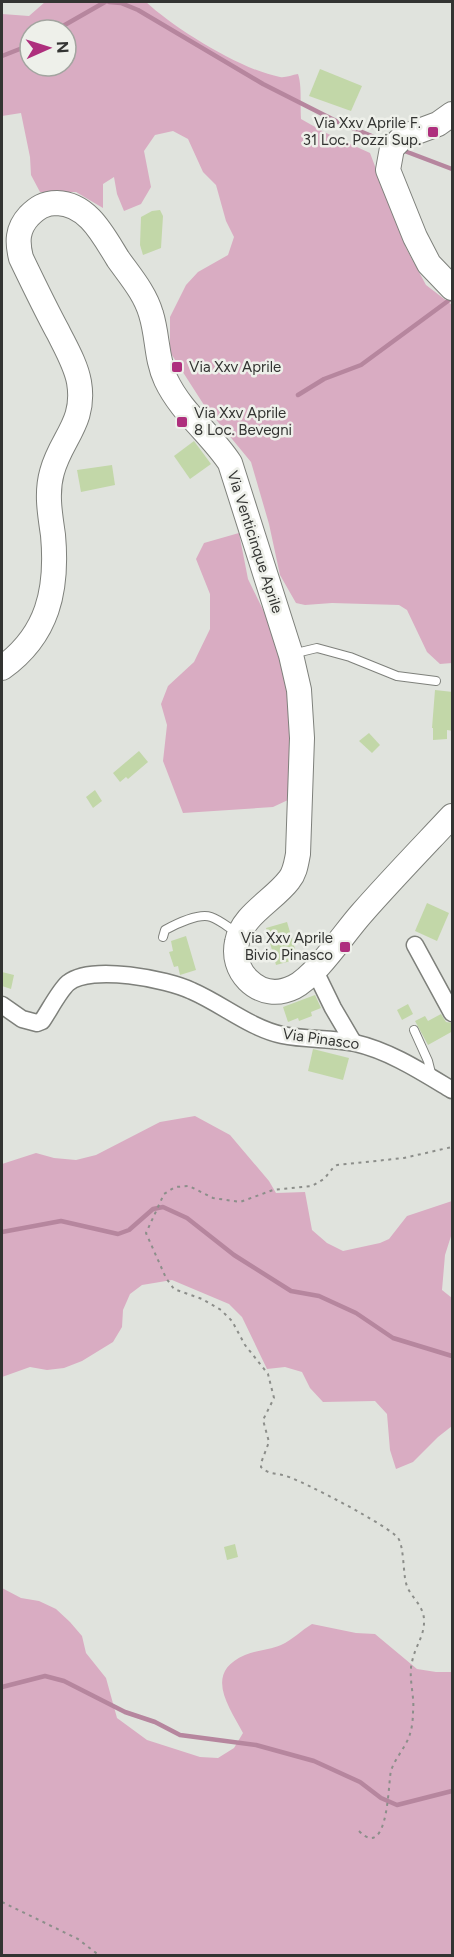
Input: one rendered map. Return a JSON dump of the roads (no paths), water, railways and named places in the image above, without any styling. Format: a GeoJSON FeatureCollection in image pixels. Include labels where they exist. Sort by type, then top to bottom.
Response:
{"type":"FeatureCollection","features":[{"type":"Feature","properties":{"kind":"main road"},"geometry":{"type":"LineString","coordinates":[[453,114],[438,124],[403,137],[392,147],[388,170],[415,237],[429,264],[453,288]]}},
{"type":"Feature","properties":{"kind":"main road","name":"Via Venticinque Aprile"},"geometry":{"type":"LineString","coordinates":[[2,668],[31,641],[39,629],[49,602],[54,561],[50,484],[56,460],[78,419],[80,406],[79,381],[75,368],[21,258],[18,246],[19,230],[38,207],[51,203],[65,204],[86,214],[93,222],[140,290],[151,314],[158,357],[165,379],[178,402],[220,448],[230,463],[291,655],[299,690],[302,738],[296,868],[290,880],[249,920],[239,934]]}},
{"type":"Feature","properties":{"kind":"main road"},"geometry":{"type":"LineString","coordinates":[[239,934],[236,954],[238,966],[243,975],[261,989],[269,992],[283,991],[296,986],[453,816]]}},
{"type":"Feature","properties":{"kind":"street"},"geometry":{"type":"LineString","coordinates":[[415,945],[453,1013]]}},
{"type":"Feature","properties":{"kind":"street"},"geometry":{"type":"LineString","coordinates":[[314,969],[353,1042]]}},
{"type":"Feature","properties":{"kind":"street","name":"Via Pinasco"},"geometry":{"type":"LineString","coordinates":[[2,1005],[22,1020],[37,1023],[42,1021],[68,983],[94,975],[137,976],[191,990],[282,1035],[353,1042],[381,1050],[453,1090]]}},
{"type":"Feature","properties":{"kind":"lane"},"geometry":{"type":"LineString","coordinates":[[291,655],[317,648],[350,657],[397,675],[436,681]]}},
{"type":"Feature","properties":{"kind":"lane"},"geometry":{"type":"LineString","coordinates":[[163,937],[165,930],[203,916],[212,917],[239,934]]}},
{"type":"Feature","properties":{"kind":"lane"},"geometry":{"type":"LineString","coordinates":[[414,1030],[428,1061],[432,1078]]}},
{"type":"Feature","properties":{"kind":"waterway"},"geometry":{"type":"LineString","coordinates":[[77,18],[105,2]]}},
{"type":"Feature","properties":{"kind":"waterway"},"geometry":{"type":"LineString","coordinates":[[109,2],[121,3],[138,10],[263,84],[338,122],[386,142]]}},
{"type":"Feature","properties":{"kind":"waterway"},"geometry":{"type":"LineString","coordinates":[[2,56],[18,50]]}},
{"type":"Feature","properties":{"kind":"waterway"},"geometry":{"type":"LineString","coordinates":[[402,150],[452,169]]}},
{"type":"Feature","properties":{"kind":"waterway"},"geometry":{"type":"LineString","coordinates":[[298,395],[324,379],[361,365],[452,298]]}},
{"type":"Feature","properties":{"kind":"waterway"},"geometry":{"type":"LineString","coordinates":[[2,1232],[61,1221],[118,1234],[129,1230],[153,1209],[163,1207],[187,1218],[234,1255],[291,1291],[319,1296],[356,1313],[393,1338],[452,1356]]}},
{"type":"Feature","properties":{"kind":"waterway"},"geometry":{"type":"LineString","coordinates":[[2,1687],[45,1676],[64,1681],[125,1712],[155,1722],[180,1735],[256,1745],[314,1761],[360,1782],[381,1798],[397,1805],[452,1791]]}},
{"type":"Feature","properties":{"kind":"place","name":"Via Xxv Aprile F. 31 Loc. Pozzi Sup."},"geometry":{"type":"Point","coordinates":[433,132]}},
{"type":"Feature","properties":{"kind":"place","name":"Via Xxv Aprile"},"geometry":{"type":"Point","coordinates":[177,367]}},
{"type":"Feature","properties":{"kind":"place","name":"Via Xxv Aprile 8 Loc. Bevegni"},"geometry":{"type":"Point","coordinates":[182,422]}},
{"type":"Feature","properties":{"kind":"place","name":"Via Xxv Aprile Bivio Pinasco"},"geometry":{"type":"Point","coordinates":[345,947]}}]}
